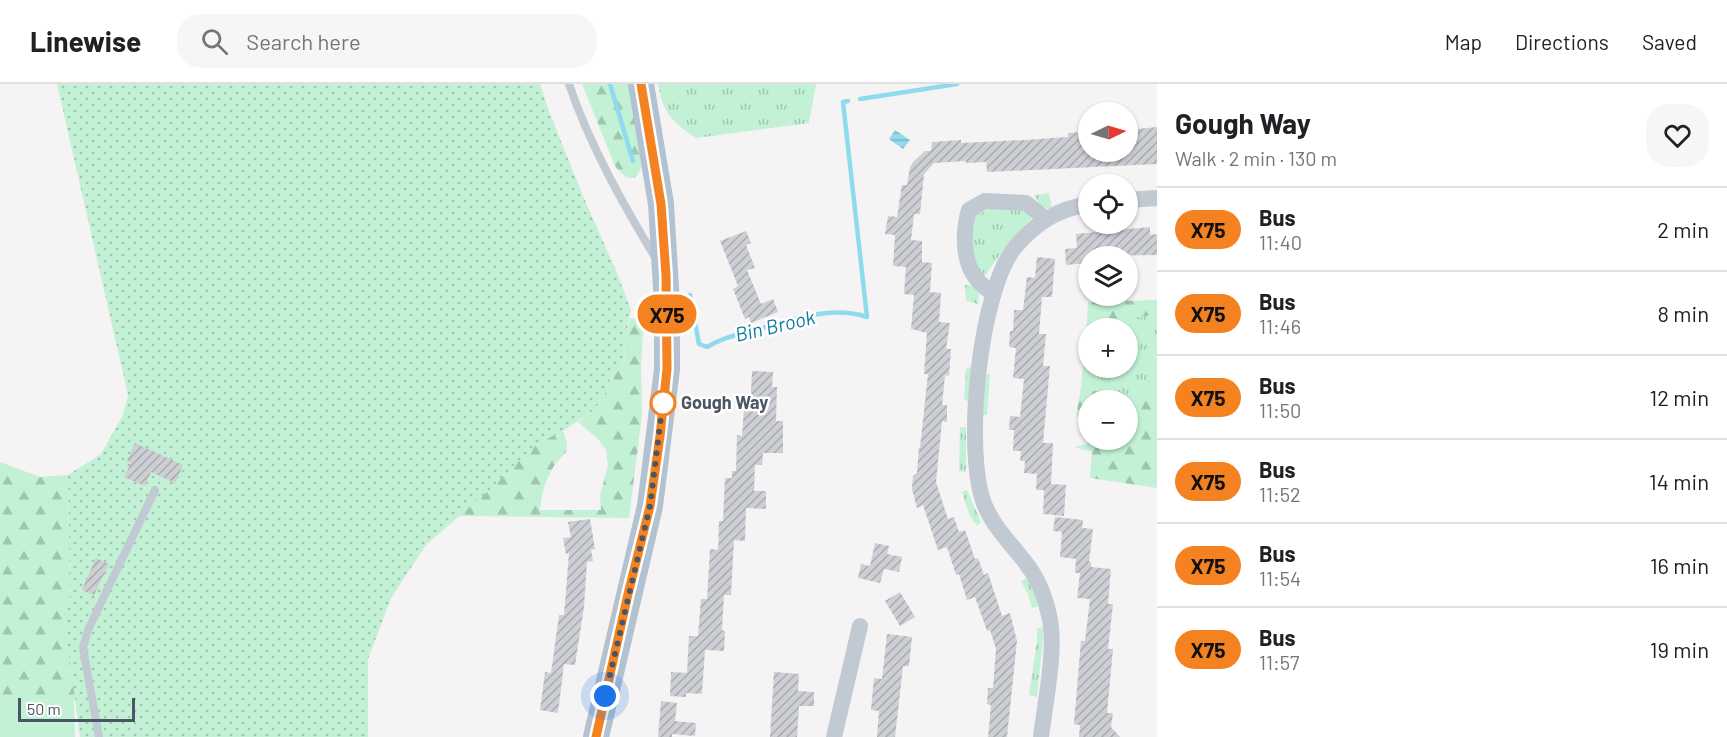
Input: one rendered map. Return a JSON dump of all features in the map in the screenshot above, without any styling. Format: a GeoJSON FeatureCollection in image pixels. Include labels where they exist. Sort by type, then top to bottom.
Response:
{"type":"FeatureCollection","features":[{"type":"Feature","properties":{"kind":"main road"},"geometry":{"type":"LineString","coordinates":[[596,737],[650,506],[667,369],[666,275],[661,204],[641,84]]}},
{"type":"Feature","properties":{"kind":"street"},"geometry":{"type":"LineString","coordinates":[[1138,199],[1157,198]]}},
{"type":"Feature","properties":{"kind":"street"},"geometry":{"type":"LineString","coordinates":[[993,294],[976,278],[968,264],[966,219],[969,210],[985,201],[1026,203],[1045,218]]}},
{"type":"Feature","properties":{"kind":"street"},"geometry":{"type":"LineString","coordinates":[[1041,737],[1052,640],[1050,617],[1035,577],[985,507],[974,433],[982,350],[993,294],[1000,272],[1015,247],[1045,218],[1078,206]]}},
{"type":"Feature","properties":{"kind":"street"},"geometry":{"type":"LineString","coordinates":[[834,737],[848,649],[860,626]]}},
{"type":"Feature","properties":{"kind":"lane"},"geometry":{"type":"LineString","coordinates":[[569,84],[579,113],[604,167],[666,275]]}},
{"type":"Feature","properties":{"kind":"lane"},"geometry":{"type":"LineString","coordinates":[[99,737],[83,648],[88,630],[155,490]]}},
{"type":"Feature","properties":{"kind":"green space"},"geometry":{"type":"Polygon","coordinates":[[[57,84],[540,84],[583,196],[631,310],[625,340],[624,363],[611,377],[604,396],[594,410],[563,431],[537,443],[487,492],[426,545],[391,598],[368,659],[368,737],[80,737],[64,615],[70,595],[68,475],[101,454],[123,415],[128,395],[57,84]]]}},
{"type":"Feature","properties":{"kind":"green space"},"geometry":{"type":"Polygon","coordinates":[[[582,84],[631,84],[643,160],[636,176],[629,178],[624,176],[615,166],[582,84]]]}},
{"type":"Feature","properties":{"kind":"green space"},"geometry":{"type":"Polygon","coordinates":[[[658,84],[816,84],[809,123],[696,138],[670,116],[658,84]]]}},
{"type":"Feature","properties":{"kind":"green space"},"geometry":{"type":"Polygon","coordinates":[[[1049,193],[1052,208],[1050,209],[1041,206],[1034,195],[1049,193]]]}},
{"type":"Feature","properties":{"kind":"green space"},"geometry":{"type":"Polygon","coordinates":[[[992,208],[1024,208],[1033,217],[1009,242],[985,276],[973,264],[972,217],[992,208]]]}},
{"type":"Feature","properties":{"kind":"green space"},"geometry":{"type":"Polygon","coordinates":[[[965,284],[980,288],[978,304],[966,301],[965,284]]]}},
{"type":"Feature","properties":{"kind":"green space"},"geometry":{"type":"Polygon","coordinates":[[[1157,300],[1157,315],[1087,318],[1088,306],[1138,306],[1138,301],[1157,300]]]}},
{"type":"Feature","properties":{"kind":"green space"},"geometry":{"type":"Polygon","coordinates":[[[1157,315],[1150,401],[1138,400],[1138,390],[1092,390],[1081,387],[1082,378],[1138,378],[1138,318],[1122,318],[1157,315]]]}},
{"type":"Feature","properties":{"kind":"green space"},"geometry":{"type":"Polygon","coordinates":[[[644,316],[641,364],[642,415],[629,518],[459,516],[537,443],[563,431],[567,443],[566,452],[547,478],[540,510],[601,510],[600,496],[608,465],[606,450],[598,439],[578,422],[594,410],[604,396],[611,377],[624,363],[625,340],[630,319],[644,316]]]}},
{"type":"Feature","properties":{"kind":"green space"},"geometry":{"type":"Polygon","coordinates":[[[1157,334],[1157,488],[1090,478],[1092,452],[1085,450],[1138,450],[1138,399],[1150,400],[1157,334]]]}},
{"type":"Feature","properties":{"kind":"green space"},"geometry":{"type":"Polygon","coordinates":[[[972,367],[968,401],[964,400],[966,368],[972,367]]]}},
{"type":"Feature","properties":{"kind":"green space"},"geometry":{"type":"Polygon","coordinates":[[[985,374],[990,374],[987,415],[983,415],[985,374]]]}},
{"type":"Feature","properties":{"kind":"green space"},"geometry":{"type":"Polygon","coordinates":[[[960,427],[966,427],[966,472],[959,471],[960,427]]]}},
{"type":"Feature","properties":{"kind":"green space"},"geometry":{"type":"Polygon","coordinates":[[[0,462],[40,477],[68,475],[70,595],[64,615],[74,702],[0,699],[0,462]]]}},
{"type":"Feature","properties":{"kind":"green space"},"geometry":{"type":"Polygon","coordinates":[[[967,490],[981,522],[977,526],[969,514],[962,492],[967,490]]]}},
{"type":"Feature","properties":{"kind":"green space"},"geometry":{"type":"Polygon","coordinates":[[[1027,578],[1040,606],[1032,608],[1021,581],[1027,578]]]}},
{"type":"Feature","properties":{"kind":"green space"},"geometry":{"type":"Polygon","coordinates":[[[1043,627],[1037,697],[1029,695],[1037,628],[1043,627]]]}},
{"type":"Feature","properties":{"kind":"green space"},"geometry":{"type":"Polygon","coordinates":[[[0,699],[74,702],[75,737],[0,737],[0,699]]]}},
{"type":"Feature","properties":{"kind":"water"},"geometry":{"type":"Polygon","coordinates":[[[895,130],[910,140],[903,149],[889,139],[895,130]]]}},
{"type":"Feature","properties":{"kind":"building"},"geometry":{"type":"Polygon","coordinates":[[[1157,127],[1157,164],[987,172],[986,162],[934,163],[924,174],[920,214],[914,214],[911,240],[922,241],[922,262],[932,263],[930,292],[941,293],[939,322],[950,323],[946,349],[951,349],[949,376],[945,375],[942,405],[947,405],[947,422],[942,421],[936,482],[948,519],[954,517],[959,532],[965,530],[975,559],[978,558],[984,575],[988,573],[1002,616],[1010,613],[1017,641],[1007,737],[988,737],[991,705],[987,704],[988,688],[993,688],[996,649],[975,597],[967,600],[947,547],[938,550],[923,505],[917,508],[912,489],[913,476],[917,473],[928,374],[924,374],[927,333],[911,329],[914,295],[904,294],[906,267],[893,266],[895,235],[885,234],[888,216],[897,217],[902,185],[907,185],[910,167],[925,151],[931,151],[932,142],[1025,140],[1068,137],[1068,133],[1078,132],[1078,162],[1138,162],[1138,129],[1157,127]]]}},
{"type":"Feature","properties":{"kind":"building"},"geometry":{"type":"Polygon","coordinates":[[[1150,227],[1150,235],[1157,234],[1157,255],[1138,255],[1138,246],[1078,246],[1078,264],[1066,265],[1065,249],[1077,248],[1076,234],[1138,234],[1138,228],[1150,227]]]}},
{"type":"Feature","properties":{"kind":"building"},"geometry":{"type":"Polygon","coordinates":[[[746,231],[751,243],[746,245],[755,268],[747,270],[761,304],[773,299],[778,312],[751,323],[749,317],[745,319],[733,289],[738,286],[720,241],[746,231]]]}},
{"type":"Feature","properties":{"kind":"building"},"geometry":{"type":"Polygon","coordinates":[[[1037,257],[1055,259],[1052,297],[1042,297],[1039,334],[1046,334],[1043,366],[1050,366],[1043,443],[1053,443],[1051,484],[1066,485],[1064,516],[1043,514],[1044,490],[1036,490],[1037,474],[1024,473],[1025,461],[1020,461],[1021,451],[1013,451],[1014,430],[1009,430],[1010,416],[1020,417],[1024,379],[1013,378],[1016,348],[1009,347],[1010,331],[1013,331],[1014,310],[1023,310],[1027,277],[1035,278],[1037,257]]]}},
{"type":"Feature","properties":{"kind":"building"},"geometry":{"type":"Polygon","coordinates":[[[752,371],[773,372],[772,387],[777,387],[776,421],[783,421],[783,453],[763,453],[762,465],[755,465],[754,491],[766,491],[766,509],[746,508],[745,541],[734,540],[731,595],[724,595],[722,630],[725,631],[724,651],[705,650],[702,694],[686,693],[686,697],[670,696],[671,672],[687,673],[689,636],[698,636],[701,599],[707,599],[710,549],[718,550],[719,521],[723,521],[725,478],[732,478],[732,471],[736,471],[737,435],[742,436],[744,409],[750,410],[752,371]]]}},
{"type":"Feature","properties":{"kind":"building"},"geometry":{"type":"Polygon","coordinates":[[[135,443],[183,465],[175,483],[151,472],[145,486],[124,477],[131,463],[127,461],[135,443]]]}},
{"type":"Feature","properties":{"kind":"building"},"geometry":{"type":"Polygon","coordinates":[[[1055,517],[1083,520],[1082,528],[1093,529],[1089,562],[1091,562],[1091,567],[1111,569],[1108,604],[1113,604],[1108,649],[1113,649],[1107,713],[1113,713],[1111,727],[1120,737],[1079,737],[1080,725],[1074,724],[1081,641],[1085,641],[1090,599],[1077,598],[1080,573],[1075,573],[1076,559],[1060,557],[1062,532],[1053,531],[1055,517]]]}},
{"type":"Feature","properties":{"kind":"building"},"geometry":{"type":"Polygon","coordinates":[[[590,519],[595,549],[591,550],[593,561],[587,562],[584,607],[575,665],[564,664],[558,713],[540,710],[545,672],[551,673],[559,615],[564,615],[569,553],[566,554],[563,538],[571,537],[568,522],[590,519]]]}},
{"type":"Feature","properties":{"kind":"building"},"geometry":{"type":"Polygon","coordinates":[[[875,543],[889,546],[887,554],[902,557],[899,572],[884,569],[880,583],[858,578],[861,564],[870,566],[875,543]]]}},
{"type":"Feature","properties":{"kind":"building"},"geometry":{"type":"Polygon","coordinates":[[[96,558],[109,564],[94,595],[82,590],[96,558]]]}},
{"type":"Feature","properties":{"kind":"building"},"geometry":{"type":"Polygon","coordinates":[[[900,592],[915,617],[900,626],[885,601],[900,592]]]}},
{"type":"Feature","properties":{"kind":"building"},"geometry":{"type":"Polygon","coordinates":[[[887,634],[912,637],[909,666],[903,666],[895,737],[877,737],[879,711],[871,710],[874,678],[882,679],[887,634]]]}},
{"type":"Feature","properties":{"kind":"building"},"geometry":{"type":"Polygon","coordinates":[[[774,672],[799,674],[798,691],[814,692],[814,706],[799,706],[797,737],[770,737],[774,672]]]}},
{"type":"Feature","properties":{"kind":"building"},"geometry":{"type":"Polygon","coordinates":[[[661,701],[677,703],[675,721],[696,723],[695,736],[672,734],[672,737],[658,737],[661,701]]]}},
{"type":"Feature","properties":{"kind":"waterway","name":"Bin Brook"},"geometry":{"type":"LineString","coordinates":[[610,84],[633,161]]}},
{"type":"Feature","properties":{"kind":"waterway"},"geometry":{"type":"LineString","coordinates":[[860,99],[957,84]]}},
{"type":"Feature","properties":{"kind":"waterway","name":"Bin Brook"},"geometry":{"type":"LineString","coordinates":[[690,295],[699,344],[707,347],[731,337],[811,315],[839,313],[867,317],[843,102],[848,101]]}},
{"type":"Feature","properties":{"kind":"bus line","name":"X75"},"geometry":{"type":"LineString","coordinates":[[596,737],[650,506],[667,369],[666,275],[661,204],[641,84]]}},
{"type":"Feature","properties":{"kind":"place","name":"Gough Way"},"geometry":{"type":"Point","coordinates":[663,403]}},
{"type":"Feature","properties":{"kind":"route"},"geometry":{"type":"LineString","coordinates":[[605,696],[650,506],[663,401],[663,403]]}}]}
